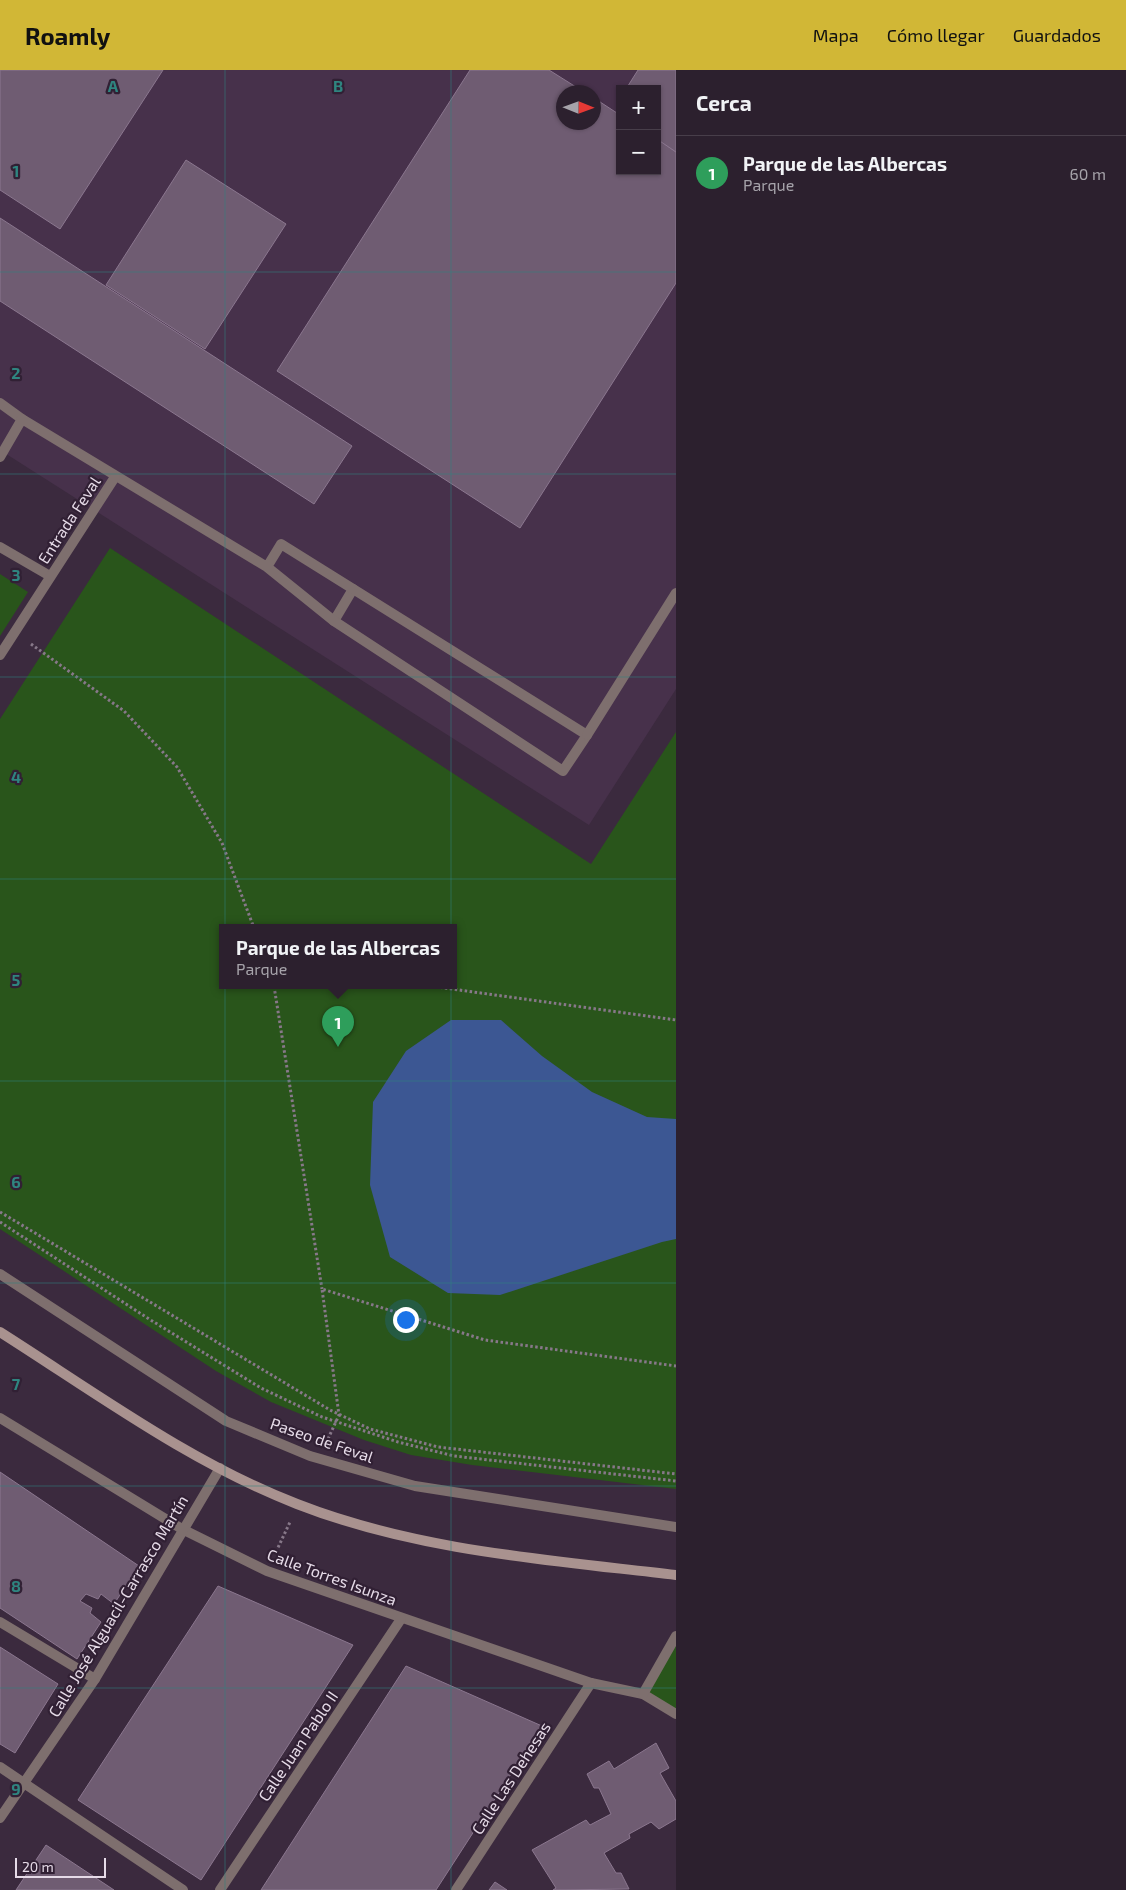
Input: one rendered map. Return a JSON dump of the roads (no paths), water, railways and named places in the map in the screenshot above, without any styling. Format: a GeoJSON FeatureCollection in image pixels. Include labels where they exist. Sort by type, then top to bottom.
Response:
{"type":"FeatureCollection","features":[{"type":"Feature","properties":{"kind":"main road"},"geometry":{"type":"LineString","coordinates":[[0,1332],[190,1452],[298,1505],[358,1524],[433,1542],[507,1554],[676,1575]]}},
{"type":"Feature","properties":{"kind":"street"},"geometry":{"type":"LineString","coordinates":[[0,403],[22,419],[115,477],[267,566],[334,621],[563,771],[676,594]]}},
{"type":"Feature","properties":{"kind":"street"},"geometry":{"type":"LineString","coordinates":[[0,457],[22,419]]}},
{"type":"Feature","properties":{"kind":"street","name":"Entrada Feval"},"geometry":{"type":"LineString","coordinates":[[0,655],[115,477]]}},
{"type":"Feature","properties":{"kind":"street"},"geometry":{"type":"LineString","coordinates":[[267,566],[281,544],[587,735]]}},
{"type":"Feature","properties":{"kind":"street"},"geometry":{"type":"LineString","coordinates":[[0,547],[50,576]]}},
{"type":"Feature","properties":{"kind":"street"},"geometry":{"type":"LineString","coordinates":[[334,621],[353,589]]}},
{"type":"Feature","properties":{"kind":"street","name":"Paseo de Feval"},"geometry":{"type":"LineString","coordinates":[[0,1274],[226,1421],[310,1456],[414,1486],[676,1528]]}},
{"type":"Feature","properties":{"kind":"street","name":"Calle Torres Isunza"},"geometry":{"type":"LineString","coordinates":[[0,1418],[182,1530],[267,1571],[591,1683],[643,1694],[676,1714]]}},
{"type":"Feature","properties":{"kind":"street","name":"Calle José Alguacil-Carrasco Martín"},"geometry":{"type":"LineString","coordinates":[[0,1818],[95,1679],[220,1468]]}},
{"type":"Feature","properties":{"kind":"street","name":"Calle Juan Pablo II"},"geometry":{"type":"LineString","coordinates":[[220,1890],[401,1618]]}},
{"type":"Feature","properties":{"kind":"street"},"geometry":{"type":"LineString","coordinates":[[0,1622],[95,1679]]}},
{"type":"Feature","properties":{"kind":"street"},"geometry":{"type":"LineString","coordinates":[[643,1694],[676,1636]]}},
{"type":"Feature","properties":{"kind":"street","name":"Calle Las Dehesas"},"geometry":{"type":"LineString","coordinates":[[456,1890],[591,1683]]}},
{"type":"Feature","properties":{"kind":"street"},"geometry":{"type":"LineString","coordinates":[[0,1767],[183,1890]]}},
{"type":"Feature","properties":{"kind":"water"},"geometry":{"type":"Polygon","coordinates":[[[451,1020],[501,1020],[542,1056],[592,1092],[647,1117],[676,1119],[676,1239],[500,1295],[448,1293],[390,1257],[370,1185],[373,1102],[406,1051],[451,1020]]]}},
{"type":"Feature","properties":{"kind":"place","name":"Parque de las Albercas"},"geometry":{"type":"Point","coordinates":[338,1047]}}]}
